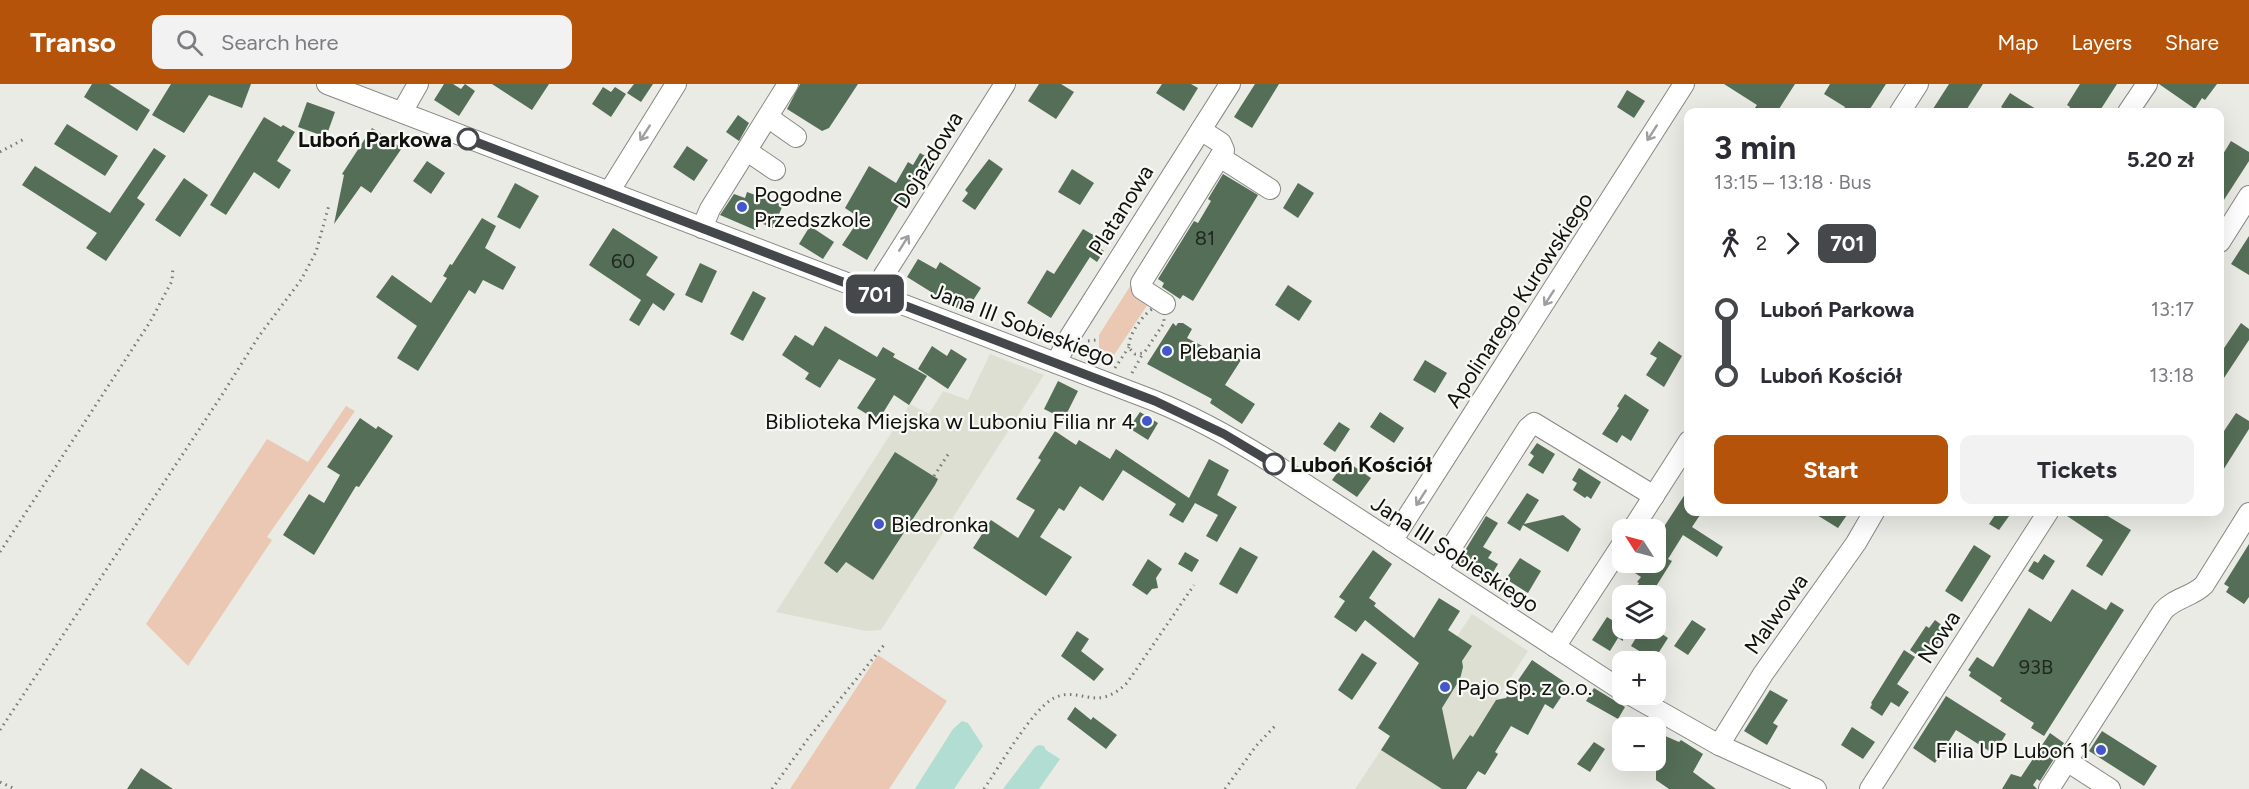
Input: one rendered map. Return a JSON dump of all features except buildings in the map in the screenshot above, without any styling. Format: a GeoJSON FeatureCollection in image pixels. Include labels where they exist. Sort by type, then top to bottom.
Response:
{"type":"FeatureCollection","features":[{"type":"Feature","properties":{"kind":"street","name":"Jana III Sobieskiego"},"geometry":{"type":"LineString","coordinates":[[327,84],[1155,401],[1218,431],[1274,464],[1612,684]]}},
{"type":"Feature","properties":{"kind":"street"},"geometry":{"type":"LineString","coordinates":[[402,112],[418,84]]}},
{"type":"Feature","properties":{"kind":"street"},"geometry":{"type":"LineString","coordinates":[[609,192],[676,84]]}},
{"type":"Feature","properties":{"kind":"street"},"geometry":{"type":"LineString","coordinates":[[702,228],[710,209],[769,118],[788,84]]}},
{"type":"Feature","properties":{"kind":"street","name":"Dojazdowa"},"geometry":{"type":"LineString","coordinates":[[876,294],[884,274],[1005,84]]}},
{"type":"Feature","properties":{"kind":"street","name":"Platanowa"},"geometry":{"type":"LineString","coordinates":[[1056,363],[1069,338],[1230,84]]}},
{"type":"Feature","properties":{"kind":"street","name":"Apolinarego Kurowskiego"},"geometry":{"type":"LineString","coordinates":[[1392,541],[1684,84]]}},
{"type":"Feature","properties":{"kind":"street"},"geometry":{"type":"LineString","coordinates":[[1903,108],[1918,84]]}},
{"type":"Feature","properties":{"kind":"street"},"geometry":{"type":"LineString","coordinates":[[2131,108],[2147,84]]}},
{"type":"Feature","properties":{"kind":"street"},"geometry":{"type":"LineString","coordinates":[[769,118],[796,137]]}},
{"type":"Feature","properties":{"kind":"street"},"geometry":{"type":"LineString","coordinates":[[1165,304],[1142,289],[1142,280],[1224,150],[1223,145],[1201,130]]}},
{"type":"Feature","properties":{"kind":"street"},"geometry":{"type":"LineString","coordinates":[[747,152],[775,170]]}},
{"type":"Feature","properties":{"kind":"street"},"geometry":{"type":"LineString","coordinates":[[1220,157],[1270,189]]}},
{"type":"Feature","properties":{"kind":"street"},"geometry":{"type":"LineString","coordinates":[[2224,236],[2249,196]]}},
{"type":"Feature","properties":{"kind":"street"},"geometry":{"type":"LineString","coordinates":[[1437,570],[1528,428],[1534,423],[1654,496]]}},
{"type":"Feature","properties":{"kind":"street"},"geometry":{"type":"LineString","coordinates":[[1639,519],[1684,449]]}},
{"type":"Feature","properties":{"kind":"street"},"geometry":{"type":"LineString","coordinates":[[2049,789],[2163,611],[2174,602],[2198,591],[2204,585],[2249,513]]}},
{"type":"Feature","properties":{"kind":"street","name":"Malwowa"},"geometry":{"type":"LineString","coordinates":[[1719,745],[1763,674],[1856,543],[1872,516]]}},
{"type":"Feature","properties":{"kind":"street","name":"Nowa"},"geometry":{"type":"LineString","coordinates":[[1870,789],[2045,516]]}},
{"type":"Feature","properties":{"kind":"street"},"geometry":{"type":"LineString","coordinates":[[1556,647],[1612,560]]}},
{"type":"Feature","properties":{"kind":"street"},"geometry":{"type":"LineString","coordinates":[[1648,705],[1719,745],[1816,789]]}},
{"type":"Feature","properties":{"kind":"street"},"geometry":{"type":"LineString","coordinates":[[2067,761],[2110,789]]}},
{"type":"Feature","properties":{"kind":"path"},"geometry":{"type":"LineString","coordinates":[[0,152],[26,138]]}},
{"type":"Feature","properties":{"kind":"path"},"geometry":{"type":"LineString","coordinates":[[0,730],[250,350],[301,280],[316,252],[328,205]]}},
{"type":"Feature","properties":{"kind":"path"},"geometry":{"type":"LineString","coordinates":[[0,552],[157,311],[172,281],[173,267]]}},
{"type":"Feature","properties":{"kind":"path"},"geometry":{"type":"LineString","coordinates":[[1113,372],[1128,347],[1129,340],[1147,313],[1152,309],[1160,309],[1165,316],[1164,323],[1129,378]]}},
{"type":"Feature","properties":{"kind":"path"},"geometry":{"type":"LineString","coordinates":[[1128,347],[1132,353],[1143,354]]}},
{"type":"Feature","properties":{"kind":"path"},"geometry":{"type":"LineString","coordinates":[[934,476],[949,453]]}},
{"type":"Feature","properties":{"kind":"path"},"geometry":{"type":"LineString","coordinates":[[984,789],[1046,703],[1062,695],[1094,699],[1112,695],[1120,690],[1194,585]]}},
{"type":"Feature","properties":{"kind":"path"},"geometry":{"type":"LineString","coordinates":[[772,789],[813,732],[884,645]]}},
{"type":"Feature","properties":{"kind":"path"},"geometry":{"type":"LineString","coordinates":[[1225,789],[1256,746],[1275,726]]}},
{"type":"Feature","properties":{"kind":"path"},"geometry":{"type":"LineString","coordinates":[[0,782],[15,789]]}},
{"type":"Feature","properties":{"kind":"shaded area"},"geometry":{"type":"Polygon","coordinates":[[[1166,230],[1167,232],[1132,288],[1147,298],[1148,304],[1114,355],[1099,348],[1099,335],[1166,230]]]}},
{"type":"Feature","properties":{"kind":"shaded area"},"geometry":{"type":"Polygon","coordinates":[[[990,354],[1044,375],[881,630],[866,631],[776,612],[910,404],[929,414],[943,391],[968,400],[990,354]]]}},
{"type":"Feature","properties":{"kind":"shaded area"},"geometry":{"type":"Polygon","coordinates":[[[346,406],[355,411],[267,537],[272,540],[188,666],[146,624],[267,439],[308,462],[346,406]]]}},
{"type":"Feature","properties":{"kind":"shaded area","name":"Pajo Sp. z o.o."},"geometry":{"type":"Polygon","coordinates":[[[1472,614],[1528,651],[1497,699],[1504,698],[1521,710],[1495,752],[1498,754],[1485,775],[1478,771],[1466,789],[1355,789],[1472,614]]]}},
{"type":"Feature","properties":{"kind":"shaded area"},"geometry":{"type":"Polygon","coordinates":[[[878,655],[947,701],[889,789],[790,789],[878,655]]]}},
{"type":"Feature","properties":{"kind":"water"},"geometry":{"type":"Polygon","coordinates":[[[962,721],[968,723],[983,746],[954,789],[915,789],[953,729],[962,721]]]}},
{"type":"Feature","properties":{"kind":"water"},"geometry":{"type":"Polygon","coordinates":[[[1044,746],[1046,750],[1060,759],[1039,789],[1003,789],[1035,747],[1044,746]]]}},
{"type":"Feature","properties":{"kind":"bus line","name":"701"},"geometry":{"type":"LineString","coordinates":[[468,139],[1155,401],[1224,434],[1274,464]]}},
{"type":"Feature","properties":{"kind":"place","name":"Luboń Parkowa"},"geometry":{"type":"Point","coordinates":[468,139]}},
{"type":"Feature","properties":{"kind":"place","name":"Pogodne Przedszkole"},"geometry":{"type":"Point","coordinates":[742,207]}},
{"type":"Feature","properties":{"kind":"place","name":"Plebania"},"geometry":{"type":"Point","coordinates":[1167,351]}},
{"type":"Feature","properties":{"kind":"place","name":"Biblioteka Miejska w Luboniu Filia nr 4"},"geometry":{"type":"Point","coordinates":[1147,421]}},
{"type":"Feature","properties":{"kind":"place","name":"Luboń Kościół"},"geometry":{"type":"Point","coordinates":[1274,464]}},
{"type":"Feature","properties":{"kind":"place","name":"Biedronka"},"geometry":{"type":"Point","coordinates":[879,524]}},
{"type":"Feature","properties":{"kind":"place","name":"Pajo Sp. z o.o."},"geometry":{"type":"Point","coordinates":[1445,687]}},
{"type":"Feature","properties":{"kind":"place","name":"Filia UP Luboń 1"},"geometry":{"type":"Point","coordinates":[2101,750]}}]}
